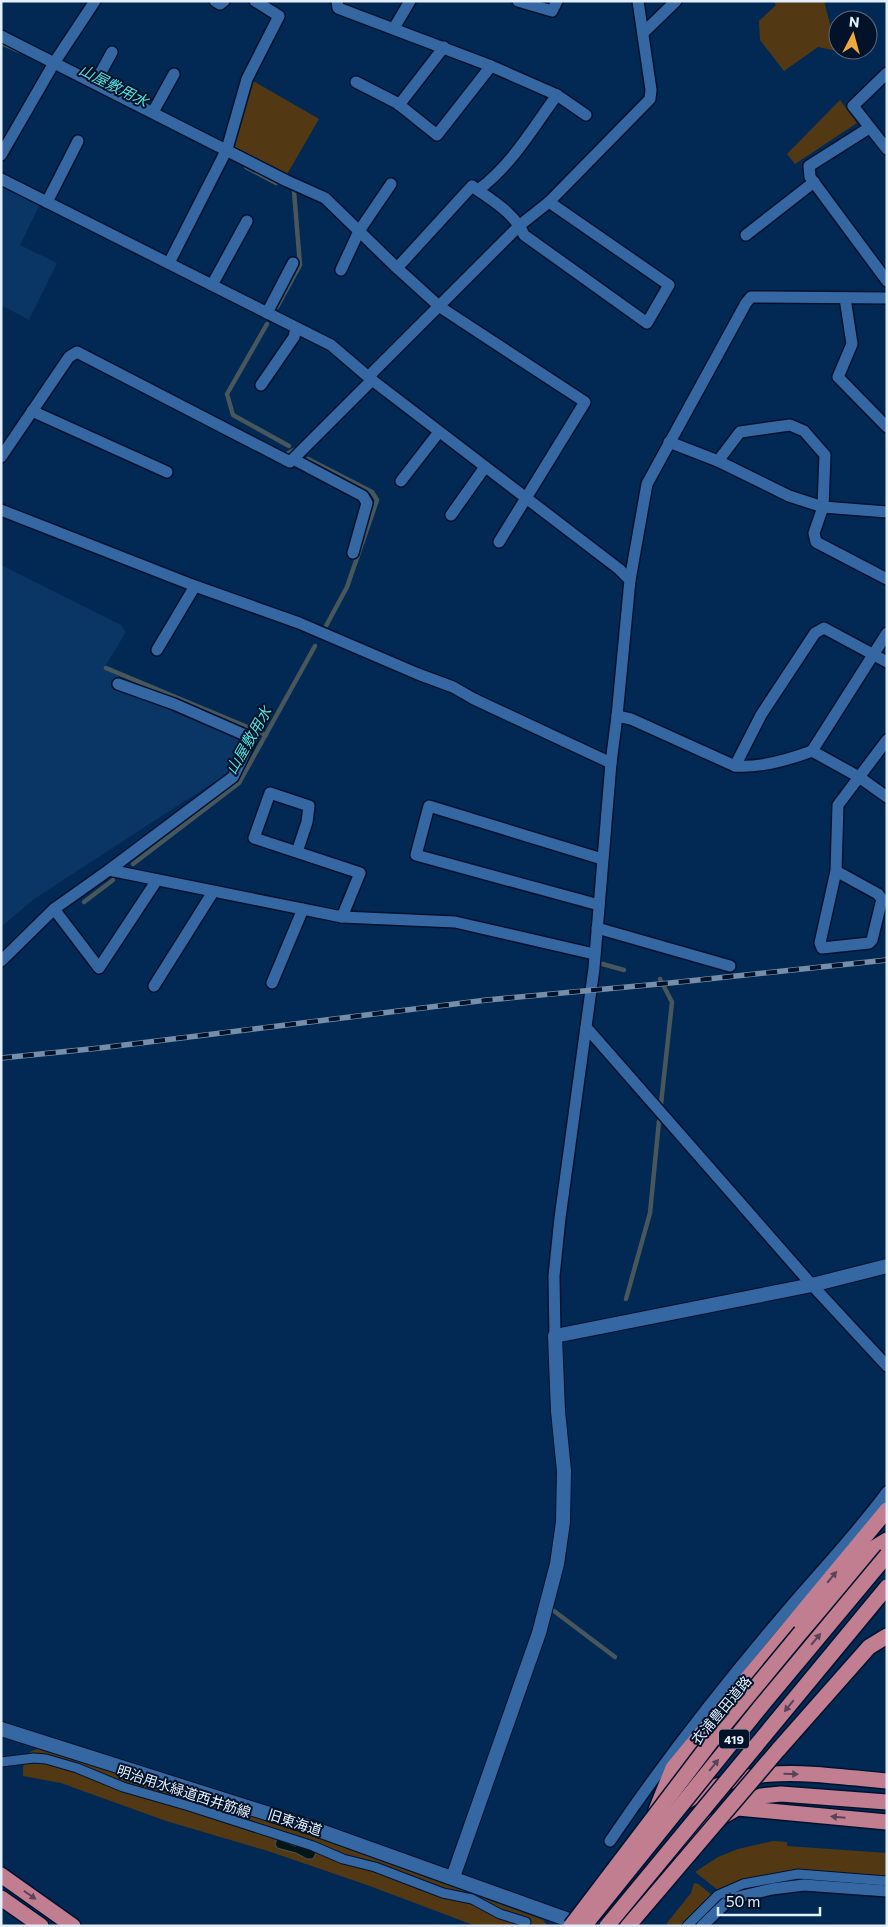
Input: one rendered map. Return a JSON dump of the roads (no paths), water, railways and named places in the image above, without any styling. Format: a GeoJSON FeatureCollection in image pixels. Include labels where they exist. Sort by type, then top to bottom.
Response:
{"type":"FeatureCollection","features":[{"type":"Feature","properties":{"kind":"highway","name":"衣浦豊田道路"},"geometry":{"type":"LineString","coordinates":[[579,1925],[643,1844],[673,1768],[887,1510]]}},
{"type":"Feature","properties":{"kind":"highway","name":"419"},"geometry":{"type":"LineString","coordinates":[[579,1925],[716,1735],[801,1632],[874,1548],[887,1540]]}},
{"type":"Feature","properties":{"kind":"highway","name":"衣浦豊田道路"},"geometry":{"type":"LineString","coordinates":[[579,1925],[887,1555]]}},
{"type":"Feature","properties":{"kind":"highway","name":"419"},"geometry":{"type":"LineString","coordinates":[[607,1926],[887,1588]]}},
{"type":"Feature","properties":{"kind":"highway"},"geometry":{"type":"LineString","coordinates":[[628,1926],[778,1750],[869,1647],[887,1636]]}},
{"type":"Feature","properties":{"kind":"highway","name":"419"},"geometry":{"type":"LineString","coordinates":[[643,1844],[667,1814],[703,1791],[732,1780],[763,1774],[793,1773],[887,1781]]}},
{"type":"Feature","properties":{"kind":"highway"},"geometry":{"type":"LineString","coordinates":[[618,1926],[681,1850],[702,1829],[736,1808],[761,1796],[780,1794],[887,1802]]}},
{"type":"Feature","properties":{"kind":"highway"},"geometry":{"type":"LineString","coordinates":[[736,1808],[887,1822]]}},
{"type":"Feature","properties":{"kind":"highway"},"geometry":{"type":"LineString","coordinates":[[1,1875],[73,1926]]}},
{"type":"Feature","properties":{"kind":"highway"},"geometry":{"type":"LineString","coordinates":[[1,1898],[41,1926]]}},
{"type":"Feature","properties":{"kind":"street"},"geometry":{"type":"LineString","coordinates":[[1,155],[54,63],[96,1]]}},
{"type":"Feature","properties":{"kind":"street"},"geometry":{"type":"LineString","coordinates":[[216,1],[220,4],[224,1]]}},
{"type":"Feature","properties":{"kind":"street"},"geometry":{"type":"LineString","coordinates":[[169,263],[227,149],[247,79],[279,16],[255,1]]}},
{"type":"Feature","properties":{"kind":"street"},"geometry":{"type":"LineString","coordinates":[[337,1],[338,8],[492,66],[557,96],[586,115]]}},
{"type":"Feature","properties":{"kind":"street"},"geometry":{"type":"LineString","coordinates":[[394,28],[410,1]]}},
{"type":"Feature","properties":{"kind":"street"},"geometry":{"type":"LineString","coordinates":[[518,1],[552,11],[558,1]]}},
{"type":"Feature","properties":{"kind":"street"},"geometry":{"type":"LineString","coordinates":[[1,457],[69,357],[77,352],[290,462],[520,225],[549,202],[650,98],[651,90],[638,1]]}},
{"type":"Feature","properties":{"kind":"street"},"geometry":{"type":"LineString","coordinates":[[642,33],[676,1]]}},
{"type":"Feature","properties":{"kind":"street"},"geometry":{"type":"LineString","coordinates":[[1,36],[287,181],[325,198],[440,307],[585,402],[499,542]]}},
{"type":"Feature","properties":{"kind":"street"},"geometry":{"type":"LineString","coordinates":[[399,105],[444,47]]}},
{"type":"Feature","properties":{"kind":"street"},"geometry":{"type":"LineString","coordinates":[[95,83],[112,52]]}},
{"type":"Feature","properties":{"kind":"street"},"geometry":{"type":"LineString","coordinates":[[356,82],[399,105],[436,135],[492,66]]}},
{"type":"Feature","properties":{"kind":"street"},"geometry":{"type":"LineString","coordinates":[[887,73],[853,106],[887,149]]}},
{"type":"Feature","properties":{"kind":"street"},"geometry":{"type":"LineString","coordinates":[[153,112],[174,74]]}},
{"type":"Feature","properties":{"kind":"street"},"geometry":{"type":"LineString","coordinates":[[478,190],[504,166],[557,96]]}},
{"type":"Feature","properties":{"kind":"street"},"geometry":{"type":"LineString","coordinates":[[869,128],[809,166],[810,177],[887,281]]}},
{"type":"Feature","properties":{"kind":"street"},"geometry":{"type":"LineString","coordinates":[[47,202],[78,140]]}},
{"type":"Feature","properties":{"kind":"street"},"geometry":{"type":"LineString","coordinates":[[1,179],[331,345],[439,432],[620,569],[630,580]]}},
{"type":"Feature","properties":{"kind":"street"},"geometry":{"type":"LineString","coordinates":[[746,235],[814,182]]}},
{"type":"Feature","properties":{"kind":"street"},"geometry":{"type":"LineString","coordinates":[[341,270],[359,231],[392,184]]}},
{"type":"Feature","properties":{"kind":"street"},"geometry":{"type":"LineString","coordinates":[[397,268],[472,186],[514,217],[524,235],[647,323],[669,285],[549,202]]}},
{"type":"Feature","properties":{"kind":"street"},"geometry":{"type":"LineString","coordinates":[[212,285],[247,221]]}},
{"type":"Feature","properties":{"kind":"street"},"geometry":{"type":"LineString","coordinates":[[267,313],[294,264]]}},
{"type":"Feature","properties":{"kind":"street"},"geometry":{"type":"LineString","coordinates":[[453,1877],[539,1633],[557,1564],[563,1522],[564,1471],[558,1411],[554,1276],[594,968],[602,859],[630,580],[647,484],[751,297],[887,298]]}},
{"type":"Feature","properties":{"kind":"street"},"geometry":{"type":"LineString","coordinates":[[845,298],[852,344],[838,377],[887,427]]}},
{"type":"Feature","properties":{"kind":"street"},"geometry":{"type":"LineString","coordinates":[[261,385],[294,337],[296,328]]}},
{"type":"Feature","properties":{"kind":"street"},"geometry":{"type":"LineString","coordinates":[[32,411],[167,472]]}},
{"type":"Feature","properties":{"kind":"street"},"geometry":{"type":"LineString","coordinates":[[718,461],[740,432],[790,425],[804,431],[825,454],[823,507],[814,533],[816,542],[887,579]]}},
{"type":"Feature","properties":{"kind":"street"},"geometry":{"type":"LineString","coordinates":[[401,480],[439,432]]}},
{"type":"Feature","properties":{"kind":"street"},"geometry":{"type":"LineString","coordinates":[[669,442],[718,461],[789,496],[823,507],[887,512]]}},
{"type":"Feature","properties":{"kind":"street"},"geometry":{"type":"LineString","coordinates":[[292,459],[363,496],[367,503],[353,553]]}},
{"type":"Feature","properties":{"kind":"street"},"geometry":{"type":"LineString","coordinates":[[451,515],[485,467]]}},
{"type":"Feature","properties":{"kind":"street"},"geometry":{"type":"LineString","coordinates":[[1,510],[194,586],[299,623],[418,674],[454,687],[474,699],[611,763]]}},
{"type":"Feature","properties":{"kind":"street"},"geometry":{"type":"LineString","coordinates":[[157,650],[194,586]]}},
{"type":"Feature","properties":{"kind":"street"},"geometry":{"type":"LineString","coordinates":[[735,766],[761,715],[815,633],[824,628],[887,662]]}},
{"type":"Feature","properties":{"kind":"street"},"geometry":{"type":"LineString","coordinates":[[617,716],[630,719],[735,766],[750,767],[799,756],[812,751],[887,633]]}},
{"type":"Feature","properties":{"kind":"street"},"geometry":{"type":"LineString","coordinates":[[1,961],[54,909],[233,777],[252,738],[174,704],[118,684]]}},
{"type":"Feature","properties":{"kind":"street"},"geometry":{"type":"LineString","coordinates":[[836,871],[878,894],[882,899],[872,940],[869,943],[822,948],[820,943],[836,871],[838,805],[887,740]]}},
{"type":"Feature","properties":{"kind":"street"},"geometry":{"type":"LineString","coordinates":[[812,751],[859,778],[887,797]]}},
{"type":"Feature","properties":{"kind":"street"},"geometry":{"type":"LineString","coordinates":[[297,852],[310,806],[270,794],[254,838],[360,873],[342,917]]}},
{"type":"Feature","properties":{"kind":"street"},"geometry":{"type":"LineString","coordinates":[[599,905],[416,855],[429,806],[602,859]]}},
{"type":"Feature","properties":{"kind":"street"},"geometry":{"type":"LineString","coordinates":[[109,870],[342,917],[455,922],[594,954]]}},
{"type":"Feature","properties":{"kind":"street"},"geometry":{"type":"LineString","coordinates":[[54,909],[100,968],[157,880]]}},
{"type":"Feature","properties":{"kind":"street"},"geometry":{"type":"LineString","coordinates":[[154,986],[213,892]]}},
{"type":"Feature","properties":{"kind":"street"},"geometry":{"type":"LineString","coordinates":[[272,983],[303,909]]}},
{"type":"Feature","properties":{"kind":"street"},"geometry":{"type":"LineString","coordinates":[[597,928],[730,966]]}},
{"type":"Feature","properties":{"kind":"street"},"geometry":{"type":"LineString","coordinates":[[586,1027],[812,1285],[887,1366]]}},
{"type":"Feature","properties":{"kind":"street"},"geometry":{"type":"LineString","coordinates":[[555,1336],[812,1285],[887,1266]]}},
{"type":"Feature","properties":{"kind":"street"},"geometry":{"type":"LineString","coordinates":[[610,1841],[689,1729],[887,1492]]}},
{"type":"Feature","properties":{"kind":"street","name":"旧東海道"},"geometry":{"type":"LineString","coordinates":[[1,1729],[306,1826],[453,1877],[579,1925]]}},
{"type":"Feature","properties":{"kind":"street","name":"明治用水緑道西井筋線"},"geometry":{"type":"LineString","coordinates":[[1,1762],[34,1758],[46,1759],[76,1768],[123,1787],[313,1846],[342,1859],[375,1867],[443,1893],[472,1900],[500,1914],[526,1922]]}},
{"type":"Feature","properties":{"kind":"street"},"geometry":{"type":"LineString","coordinates":[[687,1926],[718,1894],[743,1884],[798,1874],[887,1881]]}},
{"type":"Feature","properties":{"kind":"street"},"geometry":{"type":"LineString","coordinates":[[702,1926],[730,1898],[772,1889],[804,1885],[887,1891]]}},
{"type":"Feature","properties":{"kind":"waterway","name":"山屋敷用水"},"geometry":{"type":"LineString","coordinates":[[1,43],[19,51]]}},
{"type":"Feature","properties":{"kind":"waterway","name":"山屋敷用水"},"geometry":{"type":"LineString","coordinates":[[246,167],[276,183]]}},
{"type":"Feature","properties":{"kind":"waterway","name":"山屋敷用水"},"geometry":{"type":"LineString","coordinates":[[277,307],[300,265],[294,191]]}},
{"type":"Feature","properties":{"kind":"waterway","name":"山屋敷用水"},"geometry":{"type":"LineString","coordinates":[[267,324],[227,394],[233,415],[289,446]]}},
{"type":"Feature","properties":{"kind":"waterway"},"geometry":{"type":"LineString","coordinates":[[282,453],[285,455],[294,450]]}},
{"type":"Feature","properties":{"kind":"waterway","name":"山屋敷用水"},"geometry":{"type":"LineString","coordinates":[[308,459],[372,492],[377,500],[347,587],[326,626]]}},
{"type":"Feature","properties":{"kind":"waterway","name":"山屋敷用水"},"geometry":{"type":"LineString","coordinates":[[133,864],[239,783],[315,646]]}},
{"type":"Feature","properties":{"kind":"waterway"},"geometry":{"type":"LineString","coordinates":[[106,668],[266,735]]}},
{"type":"Feature","properties":{"kind":"waterway","name":"山屋敷用水"},"geometry":{"type":"LineString","coordinates":[[84,902],[113,880]]}},
{"type":"Feature","properties":{"kind":"waterway"},"geometry":{"type":"LineString","coordinates":[[599,963],[624,970]]}},
{"type":"Feature","properties":{"kind":"waterway"},"geometry":{"type":"LineString","coordinates":[[660,979],[672,1002],[661,1104]]}},
{"type":"Feature","properties":{"kind":"waterway"},"geometry":{"type":"LineString","coordinates":[[626,1299],[650,1213],[659,1121]]}},
{"type":"Feature","properties":{"kind":"waterway"},"geometry":{"type":"LineString","coordinates":[[554,1611],[615,1657]]}},
{"type":"Feature","properties":{"kind":"railway"},"geometry":{"type":"LineString","coordinates":[[1,1058],[100,1048],[487,1000],[887,960]]}}]}
